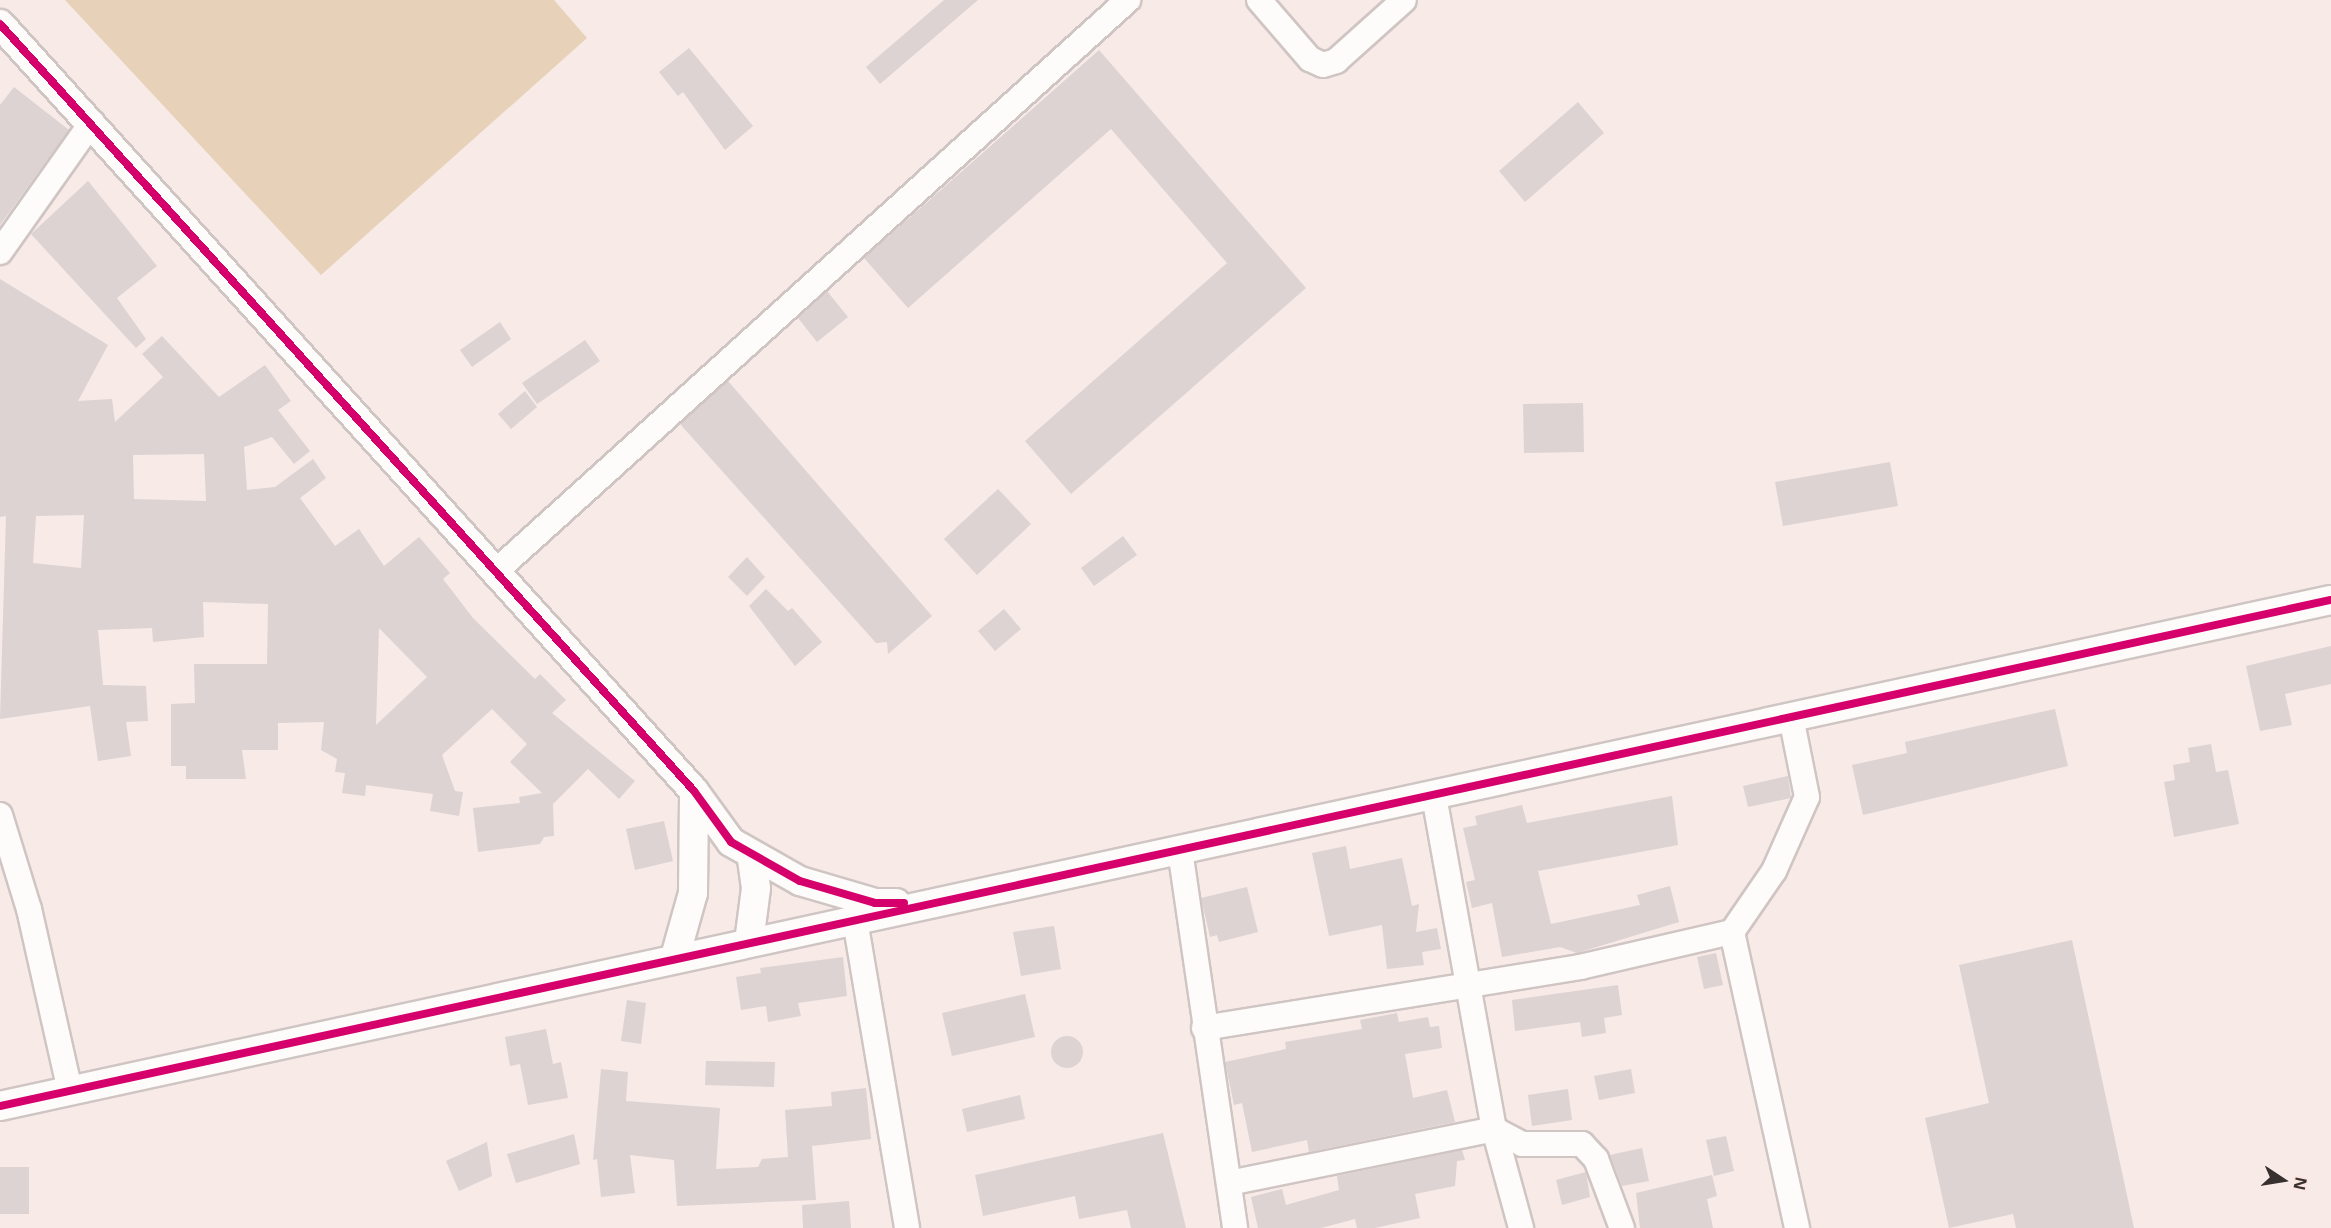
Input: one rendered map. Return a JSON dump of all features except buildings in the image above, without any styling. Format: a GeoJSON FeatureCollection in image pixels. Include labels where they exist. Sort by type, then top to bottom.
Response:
{"type":"FeatureCollection","features":[{"type":"Feature","properties":{"kind":"street"},"geometry":{"type":"LineString","coordinates":[[494,573],[1128,0]]}},
{"type":"Feature","properties":{"kind":"street"},"geometry":{"type":"LineString","coordinates":[[1259,0],[1310,59],[1323,65],[1336,61],[1404,0]]}},
{"type":"Feature","properties":{"kind":"street"},"geometry":{"type":"LineString","coordinates":[[0,24],[92,122],[494,573],[694,791],[731,842],[753,858],[800,881],[875,903],[928,904]]}},
{"type":"Feature","properties":{"kind":"street"},"geometry":{"type":"LineString","coordinates":[[0,252],[92,122]]}},
{"type":"Feature","properties":{"kind":"street"},"geometry":{"type":"LineString","coordinates":[[0,1106],[675,957],[1434,796],[2331,600]]}},
{"type":"Feature","properties":{"kind":"street"},"geometry":{"type":"LineString","coordinates":[[1204,1028],[1468,986],[1732,932],[1791,842],[1807,797],[1791,717]]}},
{"type":"Feature","properties":{"kind":"street"},"geometry":{"type":"LineString","coordinates":[[675,957],[693,893],[694,791]]}},
{"type":"Feature","properties":{"kind":"street"},"geometry":{"type":"LineString","coordinates":[[1434,796],[1494,1129],[1521,1228]]}},
{"type":"Feature","properties":{"kind":"street"},"geometry":{"type":"LineString","coordinates":[[0,815],[29,909],[70,1091]]}},
{"type":"Feature","properties":{"kind":"street"},"geometry":{"type":"LineString","coordinates":[[1180,850],[1204,1028],[1235,1228]]}},
{"type":"Feature","properties":{"kind":"street"},"geometry":{"type":"LineString","coordinates":[[750,942],[756,888],[753,858]]}},
{"type":"Feature","properties":{"kind":"street"},"geometry":{"type":"LineString","coordinates":[[855,920],[907,1228]]}},
{"type":"Feature","properties":{"kind":"street"},"geometry":{"type":"LineString","coordinates":[[1732,932],[1797,1228]]}},
{"type":"Feature","properties":{"kind":"street"},"geometry":{"type":"LineString","coordinates":[[1229,1183],[1494,1129],[1522,1144],[1582,1144],[1596,1159],[1622,1228]]}},
{"type":"Feature","properties":{"kind":"shaded area"},"geometry":{"type":"Polygon","coordinates":[[[65,0],[554,0],[587,38],[321,275],[65,0]]]}},
{"type":"Feature","properties":{"kind":"cycle path"},"geometry":{"type":"LineString","coordinates":[[0,24],[694,791],[731,842],[800,881],[875,903],[904,903]]}},
{"type":"Feature","properties":{"kind":"cycle path"},"geometry":{"type":"LineString","coordinates":[[0,1106],[2331,600]]}}]}
